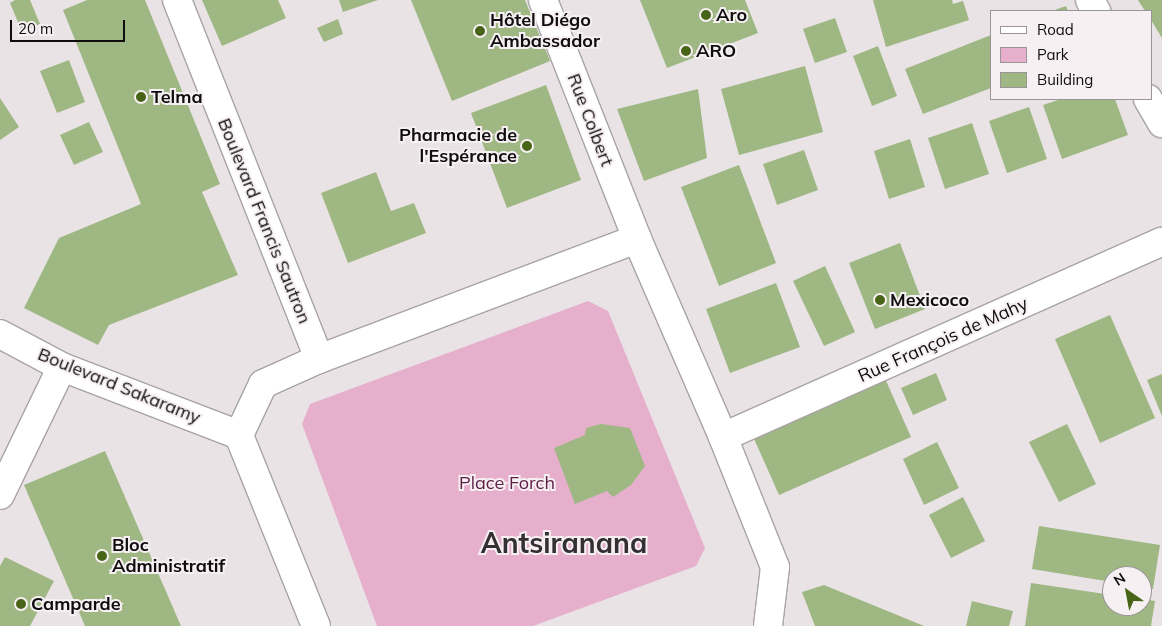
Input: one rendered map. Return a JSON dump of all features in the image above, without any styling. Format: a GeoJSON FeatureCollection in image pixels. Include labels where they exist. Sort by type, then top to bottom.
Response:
{"type":"FeatureCollection","features":[{"type":"Feature","properties":{"kind":"main road","name":"Boulevard Francis Sautron"},"geometry":{"type":"LineString","coordinates":[[177,0],[319,359]]}},
{"type":"Feature","properties":{"kind":"main road","name":"Rue Colbert"},"geometry":{"type":"LineString","coordinates":[[543,0],[637,239],[723,437],[774,567],[768,626]]}},
{"type":"Feature","properties":{"kind":"main road"},"geometry":{"type":"LineString","coordinates":[[1149,100],[1162,123]]}},
{"type":"Feature","properties":{"kind":"main road"},"geometry":{"type":"LineString","coordinates":[[316,626],[239,435],[263,384],[319,359],[637,239]]}},
{"type":"Feature","properties":{"kind":"main road","name":"Rue François de Mahy"},"geometry":{"type":"LineString","coordinates":[[723,437],[1162,242]]}},
{"type":"Feature","properties":{"kind":"main road","name":"Boulevard Sakaramy"},"geometry":{"type":"LineString","coordinates":[[0,334],[62,367],[239,435]]}},
{"type":"Feature","properties":{"kind":"main road"},"geometry":{"type":"LineString","coordinates":[[0,495],[62,367]]}},
{"type":"Feature","properties":{"kind":"green space","name":"Place Forch"},"geometry":{"type":"Polygon","coordinates":[[[588,301],[608,311],[705,548],[696,566],[533,626],[377,626],[302,424],[310,404],[588,301]]]}},
{"type":"Feature","properties":{"kind":"building"},"geometry":{"type":"Polygon","coordinates":[[[15,0],[30,0],[40,24],[22,32],[10,3],[15,0]]]}},
{"type":"Feature","properties":{"kind":"building","name":"Telma"},"geometry":{"type":"Polygon","coordinates":[[[87,0],[145,0],[220,184],[202,192],[238,275],[109,325],[98,345],[24,308],[59,238],[141,204],[63,10],[87,0]]]}},
{"type":"Feature","properties":{"kind":"building"},"geometry":{"type":"Polygon","coordinates":[[[202,0],[278,0],[286,18],[222,46],[202,0]]]}},
{"type":"Feature","properties":{"kind":"building"},"geometry":{"type":"Polygon","coordinates":[[[339,0],[378,0],[343,12],[339,0]]]}},
{"type":"Feature","properties":{"kind":"building","name":"Hôtel Diégo Ambassador"},"geometry":{"type":"Polygon","coordinates":[[[411,0],[525,0],[550,61],[452,101],[411,0]]]}},
{"type":"Feature","properties":{"kind":"building","name":"ARO"},"geometry":{"type":"Polygon","coordinates":[[[640,0],[745,0],[758,33],[667,68],[640,0]]]}},
{"type":"Feature","properties":{"kind":"building"},"geometry":{"type":"Polygon","coordinates":[[[873,0],[952,0],[953,4],[963,1],[969,20],[886,47],[873,0]]]}},
{"type":"Feature","properties":{"kind":"building"},"geometry":{"type":"Polygon","coordinates":[[[1138,0],[1162,0],[1162,38],[1152,22],[1152,10],[1144,10],[1138,0]]]}},
{"type":"Feature","properties":{"kind":"building"},"geometry":{"type":"Polygon","coordinates":[[[1066,6],[1068,10],[1055,10],[1066,6]]]}},
{"type":"Feature","properties":{"kind":"building"},"geometry":{"type":"Polygon","coordinates":[[[835,18],[847,52],[815,63],[803,29],[835,18]]]}},
{"type":"Feature","properties":{"kind":"building"},"geometry":{"type":"Polygon","coordinates":[[[338,19],[343,34],[324,42],[317,28],[338,19]]]}},
{"type":"Feature","properties":{"kind":"building"},"geometry":{"type":"Polygon","coordinates":[[[990,35],[990,88],[923,114],[905,69],[990,35]]]}},
{"type":"Feature","properties":{"kind":"building"},"geometry":{"type":"Polygon","coordinates":[[[878,46],[897,96],[872,106],[853,56],[878,46]]]}},
{"type":"Feature","properties":{"kind":"building"},"geometry":{"type":"Polygon","coordinates":[[[69,60],[85,102],[57,113],[40,71],[69,60]]]}},
{"type":"Feature","properties":{"kind":"building"},"geometry":{"type":"Polygon","coordinates":[[[805,66],[823,132],[739,155],[721,89],[805,66]]]}},
{"type":"Feature","properties":{"kind":"building","name":"Pharmacie de l'Espérance"},"geometry":{"type":"Polygon","coordinates":[[[546,85],[581,180],[507,208],[471,113],[546,85]]]}},
{"type":"Feature","properties":{"kind":"building"},"geometry":{"type":"Polygon","coordinates":[[[698,89],[707,158],[644,181],[617,109],[698,89]]]}},
{"type":"Feature","properties":{"kind":"building"},"geometry":{"type":"Polygon","coordinates":[[[0,98],[19,127],[0,140],[0,98]]]}},
{"type":"Feature","properties":{"kind":"building"},"geometry":{"type":"Polygon","coordinates":[[[1058,100],[1115,100],[1128,135],[1062,159],[1043,105],[1058,100]]]}},
{"type":"Feature","properties":{"kind":"building"},"geometry":{"type":"Polygon","coordinates":[[[1029,107],[1047,159],[1007,173],[989,121],[1029,107]]]}},
{"type":"Feature","properties":{"kind":"building"},"geometry":{"type":"Polygon","coordinates":[[[89,122],[103,152],[74,165],[60,135],[89,122]]]}},
{"type":"Feature","properties":{"kind":"building"},"geometry":{"type":"Polygon","coordinates":[[[972,123],[989,174],[945,189],[928,138],[972,123]]]}},
{"type":"Feature","properties":{"kind":"building"},"geometry":{"type":"Polygon","coordinates":[[[910,139],[925,187],[889,199],[874,151],[910,139]]]}},
{"type":"Feature","properties":{"kind":"building"},"geometry":{"type":"Polygon","coordinates":[[[804,150],[818,190],[777,205],[763,164],[804,150]]]}},
{"type":"Feature","properties":{"kind":"building"},"geometry":{"type":"Polygon","coordinates":[[[739,165],[776,263],[719,286],[681,187],[739,165]]]}},
{"type":"Feature","properties":{"kind":"building"},"geometry":{"type":"Polygon","coordinates":[[[376,172],[391,211],[414,203],[426,233],[348,263],[321,193],[376,172]]]}},
{"type":"Feature","properties":{"kind":"building"},"geometry":{"type":"Polygon","coordinates":[[[900,243],[925,309],[875,329],[849,263],[900,243]]]}},
{"type":"Feature","properties":{"kind":"building"},"geometry":{"type":"Polygon","coordinates":[[[825,266],[855,332],[824,346],[793,281],[825,266]]]}},
{"type":"Feature","properties":{"kind":"building"},"geometry":{"type":"Polygon","coordinates":[[[776,283],[800,347],[730,373],[706,309],[776,283]]]}},
{"type":"Feature","properties":{"kind":"building"},"geometry":{"type":"Polygon","coordinates":[[[1110,315],[1155,418],[1100,443],[1055,339],[1110,315]]]}},
{"type":"Feature","properties":{"kind":"building"},"geometry":{"type":"Polygon","coordinates":[[[936,373],[947,400],[913,415],[901,388],[936,373]]]}},
{"type":"Feature","properties":{"kind":"building"},"geometry":{"type":"Polygon","coordinates":[[[883,374],[911,437],[779,495],[751,432],[883,374]]]}},
{"type":"Feature","properties":{"kind":"building"},"geometry":{"type":"Polygon","coordinates":[[[1162,374],[1162,416],[1147,380],[1162,374]]]}},
{"type":"Feature","properties":{"kind":"building"},"geometry":{"type":"Polygon","coordinates":[[[601,424],[630,428],[645,466],[631,485],[613,497],[607,491],[575,504],[554,448],[585,435],[586,428],[601,424]]]}},
{"type":"Feature","properties":{"kind":"building"},"geometry":{"type":"Polygon","coordinates":[[[1067,424],[1096,484],[1059,502],[1029,442],[1067,424]]]}},
{"type":"Feature","properties":{"kind":"building"},"geometry":{"type":"Polygon","coordinates":[[[937,442],[959,488],[924,505],[903,459],[937,442]]]}},
{"type":"Feature","properties":{"kind":"building","name":"Bloc Administratif"},"geometry":{"type":"Polygon","coordinates":[[[105,451],[181,626],[85,626],[24,485],[105,451]]]}},
{"type":"Feature","properties":{"kind":"building"},"geometry":{"type":"Polygon","coordinates":[[[963,497],[985,541],[951,558],[929,515],[963,497]]]}},
{"type":"Feature","properties":{"kind":"building"},"geometry":{"type":"Polygon","coordinates":[[[1039,526],[1160,545],[1153,589],[1152,566],[1102,566],[1102,580],[1032,569],[1039,526]]]}},
{"type":"Feature","properties":{"kind":"building","name":"Camparde"},"geometry":{"type":"Polygon","coordinates":[[[5,557],[54,581],[30,626],[0,626],[0,566],[5,557]]]}},
{"type":"Feature","properties":{"kind":"building"},"geometry":{"type":"Polygon","coordinates":[[[1031,583],[1102,594],[1102,616],[1152,616],[1152,601],[1155,601],[1151,626],[1025,626],[1031,583]]]}},
{"type":"Feature","properties":{"kind":"building"},"geometry":{"type":"Polygon","coordinates":[[[824,585],[924,626],[815,626],[802,592],[824,585]]]}},
{"type":"Feature","properties":{"kind":"building"},"geometry":{"type":"Polygon","coordinates":[[[972,601],[1013,611],[1009,626],[966,626],[972,601]]]}},
{"type":"Feature","properties":{"kind":"place","name":"Aro"},"geometry":{"type":"Point","coordinates":[706,15]}},
{"type":"Feature","properties":{"kind":"place","name":"Hôtel Diégo Ambassador"},"geometry":{"type":"Point","coordinates":[480,31]}},
{"type":"Feature","properties":{"kind":"place","name":"ARO"},"geometry":{"type":"Point","coordinates":[686,51]}},
{"type":"Feature","properties":{"kind":"place","name":"Telma"},"geometry":{"type":"Point","coordinates":[141,97]}},
{"type":"Feature","properties":{"kind":"place","name":"Pharmacie de l'Espérance"},"geometry":{"type":"Point","coordinates":[527,146]}},
{"type":"Feature","properties":{"kind":"place","name":"Mexicoco"},"geometry":{"type":"Point","coordinates":[880,300]}},
{"type":"Feature","properties":{"kind":"place","name":"Bloc Administratif"},"geometry":{"type":"Point","coordinates":[102,556]}},
{"type":"Feature","properties":{"kind":"place","name":"Camparde"},"geometry":{"type":"Point","coordinates":[21,604]}},
{"type":"Feature","properties":{"kind":"district","name":"Antsiranana"},"geometry":{"type":"Point","coordinates":[564,543]}}]}
